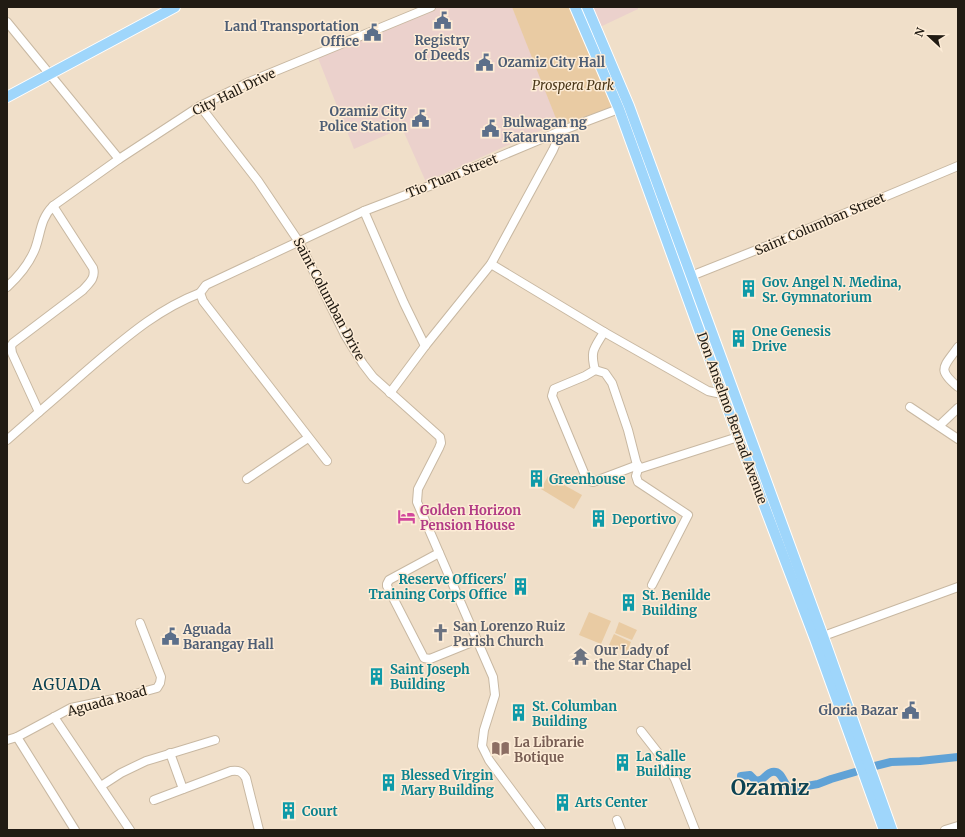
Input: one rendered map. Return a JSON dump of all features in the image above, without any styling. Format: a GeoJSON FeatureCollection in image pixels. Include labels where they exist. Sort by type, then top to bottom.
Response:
{"type":"FeatureCollection","features":[{"type":"Feature","properties":{"kind":"main road"},"geometry":{"type":"LineString","coordinates":[[7,97],[175,7]]}},
{"type":"Feature","properties":{"kind":"main road","name":"Don Anselmo Bernad Avenue"},"geometry":{"type":"LineString","coordinates":[[575,7],[618,109],[738,437],[775,520]]}},
{"type":"Feature","properties":{"kind":"main road","name":"Don Anselmo Bernad Avenue"},"geometry":{"type":"LineString","coordinates":[[587,7],[629,106],[732,388],[775,520],[892,830]]}},
{"type":"Feature","properties":{"kind":"main road","name":"Don Anselmo Bernad Avenue"},"geometry":{"type":"LineString","coordinates":[[819,637],[884,830]]}},
{"type":"Feature","properties":{"kind":"street","name":"City Hall Drive"},"geometry":{"type":"LineString","coordinates":[[53,206],[119,159],[200,106],[248,82],[430,7]]}},
{"type":"Feature","properties":{"kind":"street"},"geometry":{"type":"LineString","coordinates":[[7,22],[119,159]]}},
{"type":"Feature","properties":{"kind":"street","name":"Saint Columban Drive"},"geometry":{"type":"LineString","coordinates":[[200,106],[258,181],[299,242],[345,335],[363,364],[373,377],[440,437],[441,443],[439,448],[421,482],[416,496],[419,509],[493,677],[495,686],[494,703],[484,730],[482,746],[489,760],[541,830]]}},
{"type":"Feature","properties":{"kind":"street","name":"Tio Tuan Street"},"geometry":{"type":"LineString","coordinates":[[7,440],[113,348],[159,312],[184,299],[200,293],[206,285],[364,211],[432,185],[558,132],[629,106]]}},
{"type":"Feature","properties":{"kind":"street"},"geometry":{"type":"LineString","coordinates":[[390,392],[491,264],[553,150],[557,141],[558,132]]}},
{"type":"Feature","properties":{"kind":"street","name":"Saint Columban Street"},"geometry":{"type":"LineString","coordinates":[[681,280],[779,241],[958,166]]}},
{"type":"Feature","properties":{"kind":"street"},"geometry":{"type":"LineString","coordinates":[[7,287],[22,272],[30,261],[45,216],[53,206],[94,273],[89,283],[83,290],[11,346],[12,353],[39,412]]}},
{"type":"Feature","properties":{"kind":"street"},"geometry":{"type":"LineString","coordinates":[[364,211],[404,303],[425,346]]}},
{"type":"Feature","properties":{"kind":"street"},"geometry":{"type":"LineString","coordinates":[[491,264],[604,332],[708,391],[721,392],[732,388]]}},
{"type":"Feature","properties":{"kind":"street"},"geometry":{"type":"LineString","coordinates":[[200,293],[203,301],[327,462]]}},
{"type":"Feature","properties":{"kind":"street"},"geometry":{"type":"LineString","coordinates":[[595,370],[592,355],[593,350],[604,332]]}},
{"type":"Feature","properties":{"kind":"street"},"geometry":{"type":"LineString","coordinates":[[958,347],[944,367],[944,372],[947,378],[958,387]]}},
{"type":"Feature","properties":{"kind":"street"},"geometry":{"type":"LineString","coordinates":[[652,585],[688,516],[638,482],[636,476],[638,467],[622,409],[612,383],[605,373],[595,370],[552,391],[552,396],[585,478],[593,482],[638,467],[738,437]]}},
{"type":"Feature","properties":{"kind":"street"},"geometry":{"type":"LineString","coordinates":[[910,407],[958,439]]}},
{"type":"Feature","properties":{"kind":"street"},"geometry":{"type":"LineString","coordinates":[[939,426],[958,408]]}},
{"type":"Feature","properties":{"kind":"street"},"geometry":{"type":"LineString","coordinates":[[247,479],[308,438]]}},
{"type":"Feature","properties":{"kind":"street"},"geometry":{"type":"LineString","coordinates":[[439,553],[389,580],[387,586],[424,658],[430,659],[477,640]]}},
{"type":"Feature","properties":{"kind":"street"},"geometry":{"type":"LineString","coordinates":[[819,637],[958,587]]}},
{"type":"Feature","properties":{"kind":"street","name":"Aguada Road"},"geometry":{"type":"LineString","coordinates":[[7,740],[17,737],[71,708],[146,692],[158,686],[161,677],[140,623]]}},
{"type":"Feature","properties":{"kind":"street"},"geometry":{"type":"LineString","coordinates":[[54,717],[130,830]]}},
{"type":"Feature","properties":{"kind":"street"},"geometry":{"type":"LineString","coordinates":[[641,731],[666,763],[675,778],[695,830]]}},
{"type":"Feature","properties":{"kind":"street"},"geometry":{"type":"LineString","coordinates":[[17,737],[75,830]]}},
{"type":"Feature","properties":{"kind":"street"},"geometry":{"type":"LineString","coordinates":[[101,786],[133,766],[215,740]]}},
{"type":"Feature","properties":{"kind":"street"},"geometry":{"type":"LineString","coordinates":[[170,754],[183,789]]}},
{"type":"Feature","properties":{"kind":"street"},"geometry":{"type":"LineString","coordinates":[[154,800],[230,771],[240,771],[246,778],[259,830]]}},
{"type":"Feature","properties":{"kind":"street"},"geometry":{"type":"LineString","coordinates":[[617,820],[621,830]]}},
{"type":"Feature","properties":{"kind":"street"},"geometry":{"type":"LineString","coordinates":[[945,830],[958,826]]}},
{"type":"Feature","properties":{"kind":"shaded area"},"geometry":{"type":"Polygon","coordinates":[[[439,7],[512,7],[562,121],[426,182],[402,128],[354,149],[318,58],[439,7]]]}},
{"type":"Feature","properties":{"kind":"shaded area"},"geometry":{"type":"Polygon","coordinates":[[[591,7],[638,7],[638,9],[600,27],[591,7]]]}},
{"type":"Feature","properties":{"kind":"green space","name":"Prospera Park"},"geometry":{"type":"Polygon","coordinates":[[[512,7],[570,7],[612,107],[559,126],[512,7]]]}},
{"type":"Feature","properties":{"kind":"green space"},"geometry":{"type":"Polygon","coordinates":[[[548,476],[582,495],[574,509],[541,489],[548,476]]]}},
{"type":"Feature","properties":{"kind":"green space"},"geometry":{"type":"Polygon","coordinates":[[[589,612],[611,621],[601,644],[579,635],[589,612]]]}},
{"type":"Feature","properties":{"kind":"green space"},"geometry":{"type":"Polygon","coordinates":[[[619,622],[637,630],[632,640],[615,633],[619,622]]]}},
{"type":"Feature","properties":{"kind":"green space"},"geometry":{"type":"Polygon","coordinates":[[[614,634],[631,642],[627,652],[609,645],[614,634]]]}},
{"type":"Feature","properties":{"kind":"waterway"},"geometry":{"type":"LineString","coordinates":[[875,766],[891,762],[958,757]]}},
{"type":"Feature","properties":{"kind":"waterway"},"geometry":{"type":"LineString","coordinates":[[741,776],[750,775],[755,780],[759,781],[770,773],[776,772],[781,775],[790,789],[818,784],[855,772]]}},
{"type":"Feature","properties":{"kind":"place","name":"Registry of Deeds"},"geometry":{"type":"Point","coordinates":[442,21]}},
{"type":"Feature","properties":{"kind":"place","name":"Land Transportation Office"},"geometry":{"type":"Point","coordinates":[372,33]}},
{"type":"Feature","properties":{"kind":"place","name":"Ozamiz City Hall"},"geometry":{"type":"Point","coordinates":[485,62]}},
{"type":"Feature","properties":{"kind":"place","name":"Ozamiz City Police Station"},"geometry":{"type":"Point","coordinates":[420,118]}},
{"type":"Feature","properties":{"kind":"place","name":"Bulwagan ng Katarungan"},"geometry":{"type":"Point","coordinates":[490,129]}},
{"type":"Feature","properties":{"kind":"place","name":"Gov. Angel N. Medina, Sr. Gymnatorium"},"geometry":{"type":"Point","coordinates":[749,289]}},
{"type":"Feature","properties":{"kind":"place","name":"One Genesis Drive"},"geometry":{"type":"Point","coordinates":[739,338]}},
{"type":"Feature","properties":{"kind":"place","name":"Greenhouse"},"geometry":{"type":"Point","coordinates":[536,479]}},
{"type":"Feature","properties":{"kind":"place","name":"Golden Horizon Pension House"},"geometry":{"type":"Point","coordinates":[407,517]}},
{"type":"Feature","properties":{"kind":"place","name":"Deportivo"},"geometry":{"type":"Point","coordinates":[599,519]}},
{"type":"Feature","properties":{"kind":"place","name":"Reserve Officers' Training Corps Office"},"geometry":{"type":"Point","coordinates":[520,586]}},
{"type":"Feature","properties":{"kind":"place","name":"St. Benilde Building"},"geometry":{"type":"Point","coordinates":[629,602]}},
{"type":"Feature","properties":{"kind":"place","name":"San Lorenzo Ruiz Parish Church"},"geometry":{"type":"Point","coordinates":[440,633]}},
{"type":"Feature","properties":{"kind":"place","name":"Aguada Barangay Hall"},"geometry":{"type":"Point","coordinates":[170,636]}},
{"type":"Feature","properties":{"kind":"place","name":"Our Lady of the Star Chapel"},"geometry":{"type":"Point","coordinates":[581,657]}},
{"type":"Feature","properties":{"kind":"place","name":"Saint Joseph Building"},"geometry":{"type":"Point","coordinates":[377,676]}},
{"type":"Feature","properties":{"kind":"place","name":"Gloria Bazar"},"geometry":{"type":"Point","coordinates":[911,710]}},
{"type":"Feature","properties":{"kind":"place","name":"St. Columban Building"},"geometry":{"type":"Point","coordinates":[519,713]}},
{"type":"Feature","properties":{"kind":"place","name":"La Librarie Botique"},"geometry":{"type":"Point","coordinates":[501,749]}},
{"type":"Feature","properties":{"kind":"place","name":"La Salle Building"},"geometry":{"type":"Point","coordinates":[623,763]}},
{"type":"Feature","properties":{"kind":"place","name":"Blessed Virgin Mary Building"},"geometry":{"type":"Point","coordinates":[388,782]}},
{"type":"Feature","properties":{"kind":"place","name":"Arts Center"},"geometry":{"type":"Point","coordinates":[562,802]}},
{"type":"Feature","properties":{"kind":"place","name":"Court"},"geometry":{"type":"Point","coordinates":[289,811]}},
{"type":"Feature","properties":{"kind":"district","name":"AGUADA"},"geometry":{"type":"Point","coordinates":[67,684]}},
{"type":"Feature","properties":{"kind":"district","name":"Ozamiz"},"geometry":{"type":"Point","coordinates":[770,787]}}]}
